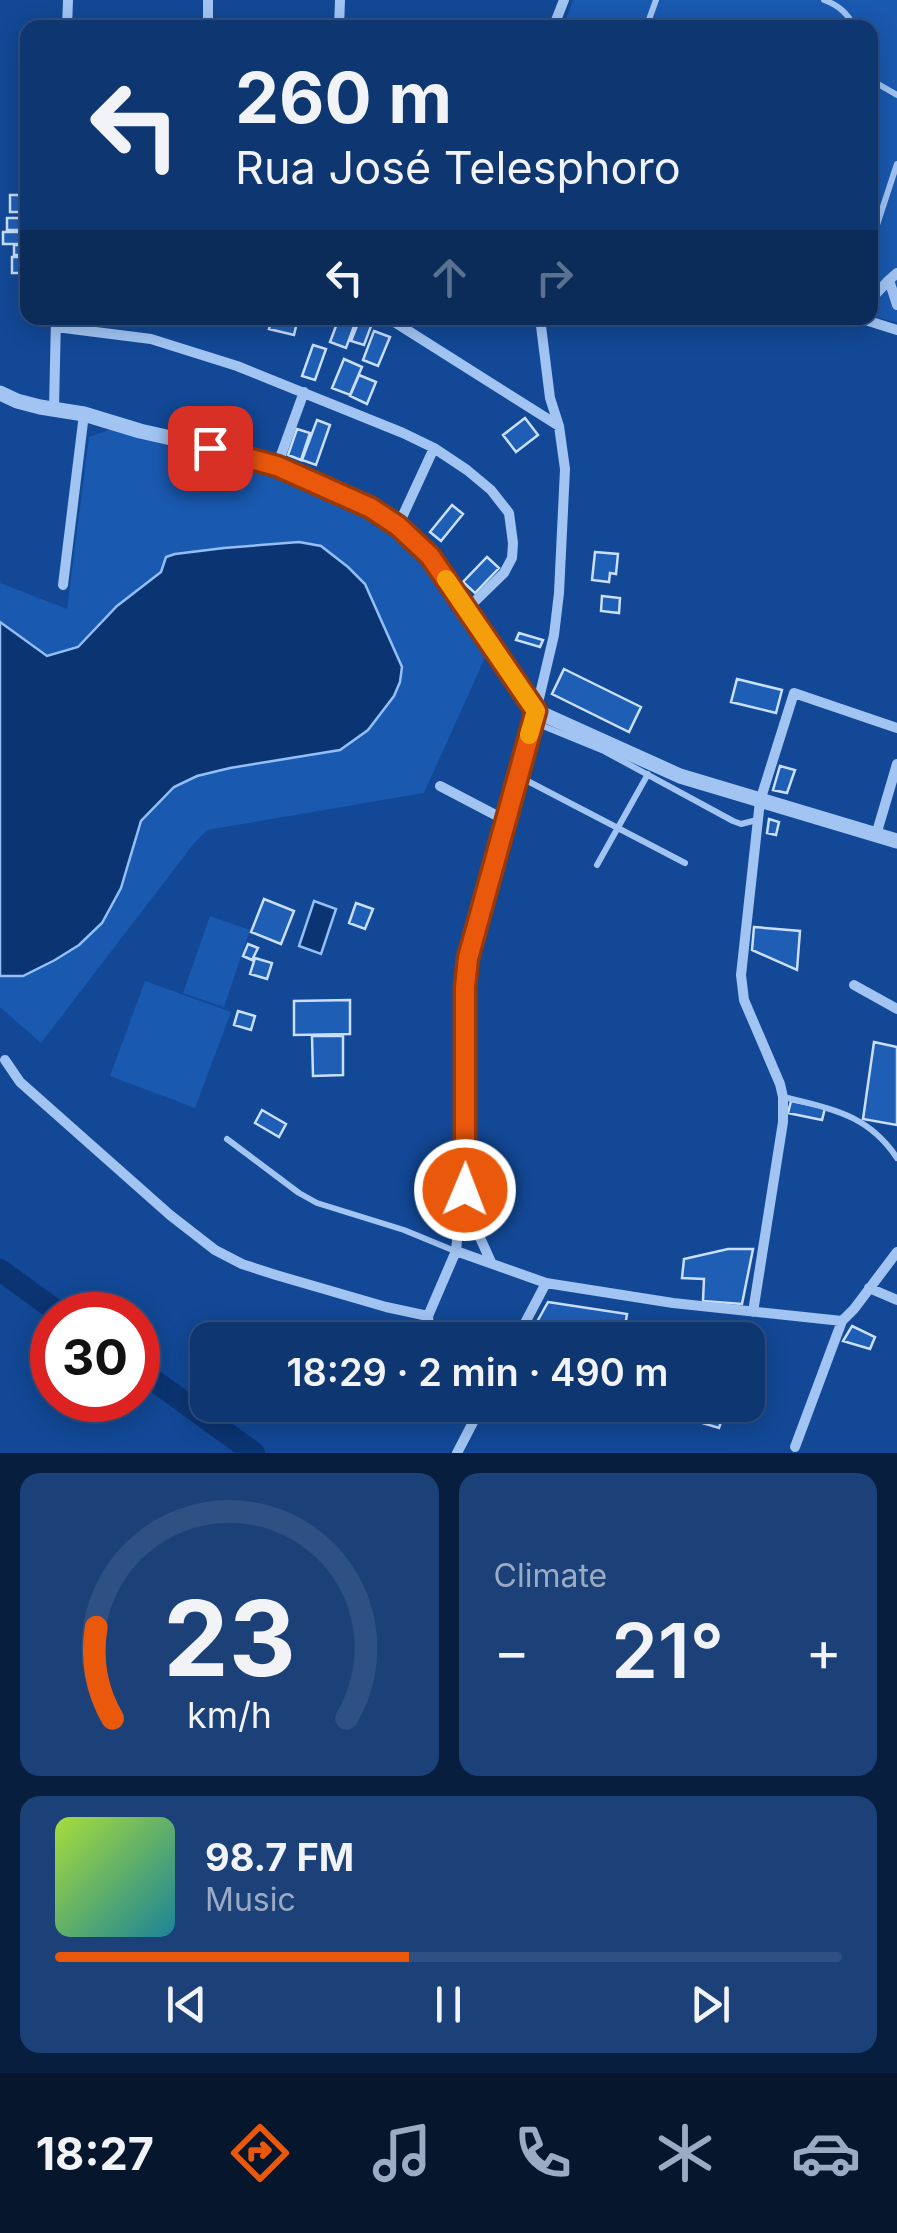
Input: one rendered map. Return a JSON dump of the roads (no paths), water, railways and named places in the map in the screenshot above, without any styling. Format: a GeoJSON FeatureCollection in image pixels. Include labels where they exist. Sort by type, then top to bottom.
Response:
{"type":"FeatureCollection","features":[{"type":"Feature","properties":{"kind":"street"},"geometry":{"type":"LineString","coordinates":[[893,277],[897,305]]}},
{"type":"Feature","properties":{"kind":"street"},"geometry":{"type":"LineString","coordinates":[[54,408],[56,325]]}},
{"type":"Feature","properties":{"kind":"street"},"geometry":{"type":"LineString","coordinates":[[73,325],[151,339],[236,366],[434,448],[467,470],[505,507],[512,520],[513,543],[509,565],[466,610]]}},
{"type":"Feature","properties":{"kind":"street"},"geometry":{"type":"LineString","coordinates":[[399,325],[559,426]]}},
{"type":"Feature","properties":{"kind":"street"},"geometry":{"type":"LineString","coordinates":[[428,1322],[456,1252],[465,1190],[468,958],[535,716],[560,593],[565,469],[559,426],[550,398],[541,325]]}},
{"type":"Feature","properties":{"kind":"street"},"geometry":{"type":"LineString","coordinates":[[277,466],[304,392]]}},
{"type":"Feature","properties":{"kind":"street"},"geometry":{"type":"LineString","coordinates":[[0,393],[17,401],[84,414],[277,466],[371,508],[398,526],[430,556],[535,716],[651,769],[897,841]]}},
{"type":"Feature","properties":{"kind":"street"},"geometry":{"type":"LineString","coordinates":[[63,585],[84,414]]}},
{"type":"Feature","properties":{"kind":"street"},"geometry":{"type":"LineString","coordinates":[[398,526],[434,448]]}},
{"type":"Feature","properties":{"kind":"street"},"geometry":{"type":"LineString","coordinates":[[753,1312],[783,1122],[783,1096],[741,987],[760,801],[794,692],[897,728]]}},
{"type":"Feature","properties":{"kind":"street"},"geometry":{"type":"LineString","coordinates":[[876,835],[897,764]]}},
{"type":"Feature","properties":{"kind":"street"},"geometry":{"type":"LineString","coordinates":[[440,786],[505,820]]}},
{"type":"Feature","properties":{"kind":"street"},"geometry":{"type":"LineString","coordinates":[[854,986],[897,1008]]}},
{"type":"Feature","properties":{"kind":"street"},"geometry":{"type":"LineString","coordinates":[[5,1060],[20,1082],[142,1192],[215,1250],[276,1275],[428,1316]]}},
{"type":"Feature","properties":{"kind":"street"},"geometry":{"type":"LineString","coordinates":[[465,1190],[491,1262]]}},
{"type":"Feature","properties":{"kind":"street"},"geometry":{"type":"LineString","coordinates":[[456,1252],[546,1283],[673,1303],[842,1320]]}},
{"type":"Feature","properties":{"kind":"street"},"geometry":{"type":"LineString","coordinates":[[795,1447],[842,1320],[897,1252]]}},
{"type":"Feature","properties":{"kind":"street"},"geometry":{"type":"LineString","coordinates":[[525,1322],[546,1283]]}},
{"type":"Feature","properties":{"kind":"street"},"geometry":{"type":"LineString","coordinates":[[870,1288],[897,1300]]}},
{"type":"Feature","properties":{"kind":"street"},"geometry":{"type":"LineString","coordinates":[[457,1453],[473,1422]]}},
{"type":"Feature","properties":{"kind":"lane"},"geometry":{"type":"LineString","coordinates":[[824,0],[833,3],[850,20]]}},
{"type":"Feature","properties":{"kind":"lane"},"geometry":{"type":"LineString","coordinates":[[878,222],[897,164]]}},
{"type":"Feature","properties":{"kind":"lane"},"geometry":{"type":"LineString","coordinates":[[597,865],[651,769],[733,821],[741,824],[756,820]]}},
{"type":"Feature","properties":{"kind":"lane"},"geometry":{"type":"LineString","coordinates":[[517,775],[685,863]]}},
{"type":"Feature","properties":{"kind":"lane"},"geometry":{"type":"LineString","coordinates":[[783,1096],[852,1116],[878,1135],[897,1158]]}},
{"type":"Feature","properties":{"kind":"lane"},"geometry":{"type":"LineString","coordinates":[[227,1139],[317,1203],[404,1230],[456,1252]]}},
{"type":"Feature","properties":{"kind":"waterway"},"geometry":{"type":"LineString","coordinates":[[0,1270],[30,1292]]}},
{"type":"Feature","properties":{"kind":"waterway"},"geometry":{"type":"LineString","coordinates":[[160,1385],[254,1453]]}}]}
